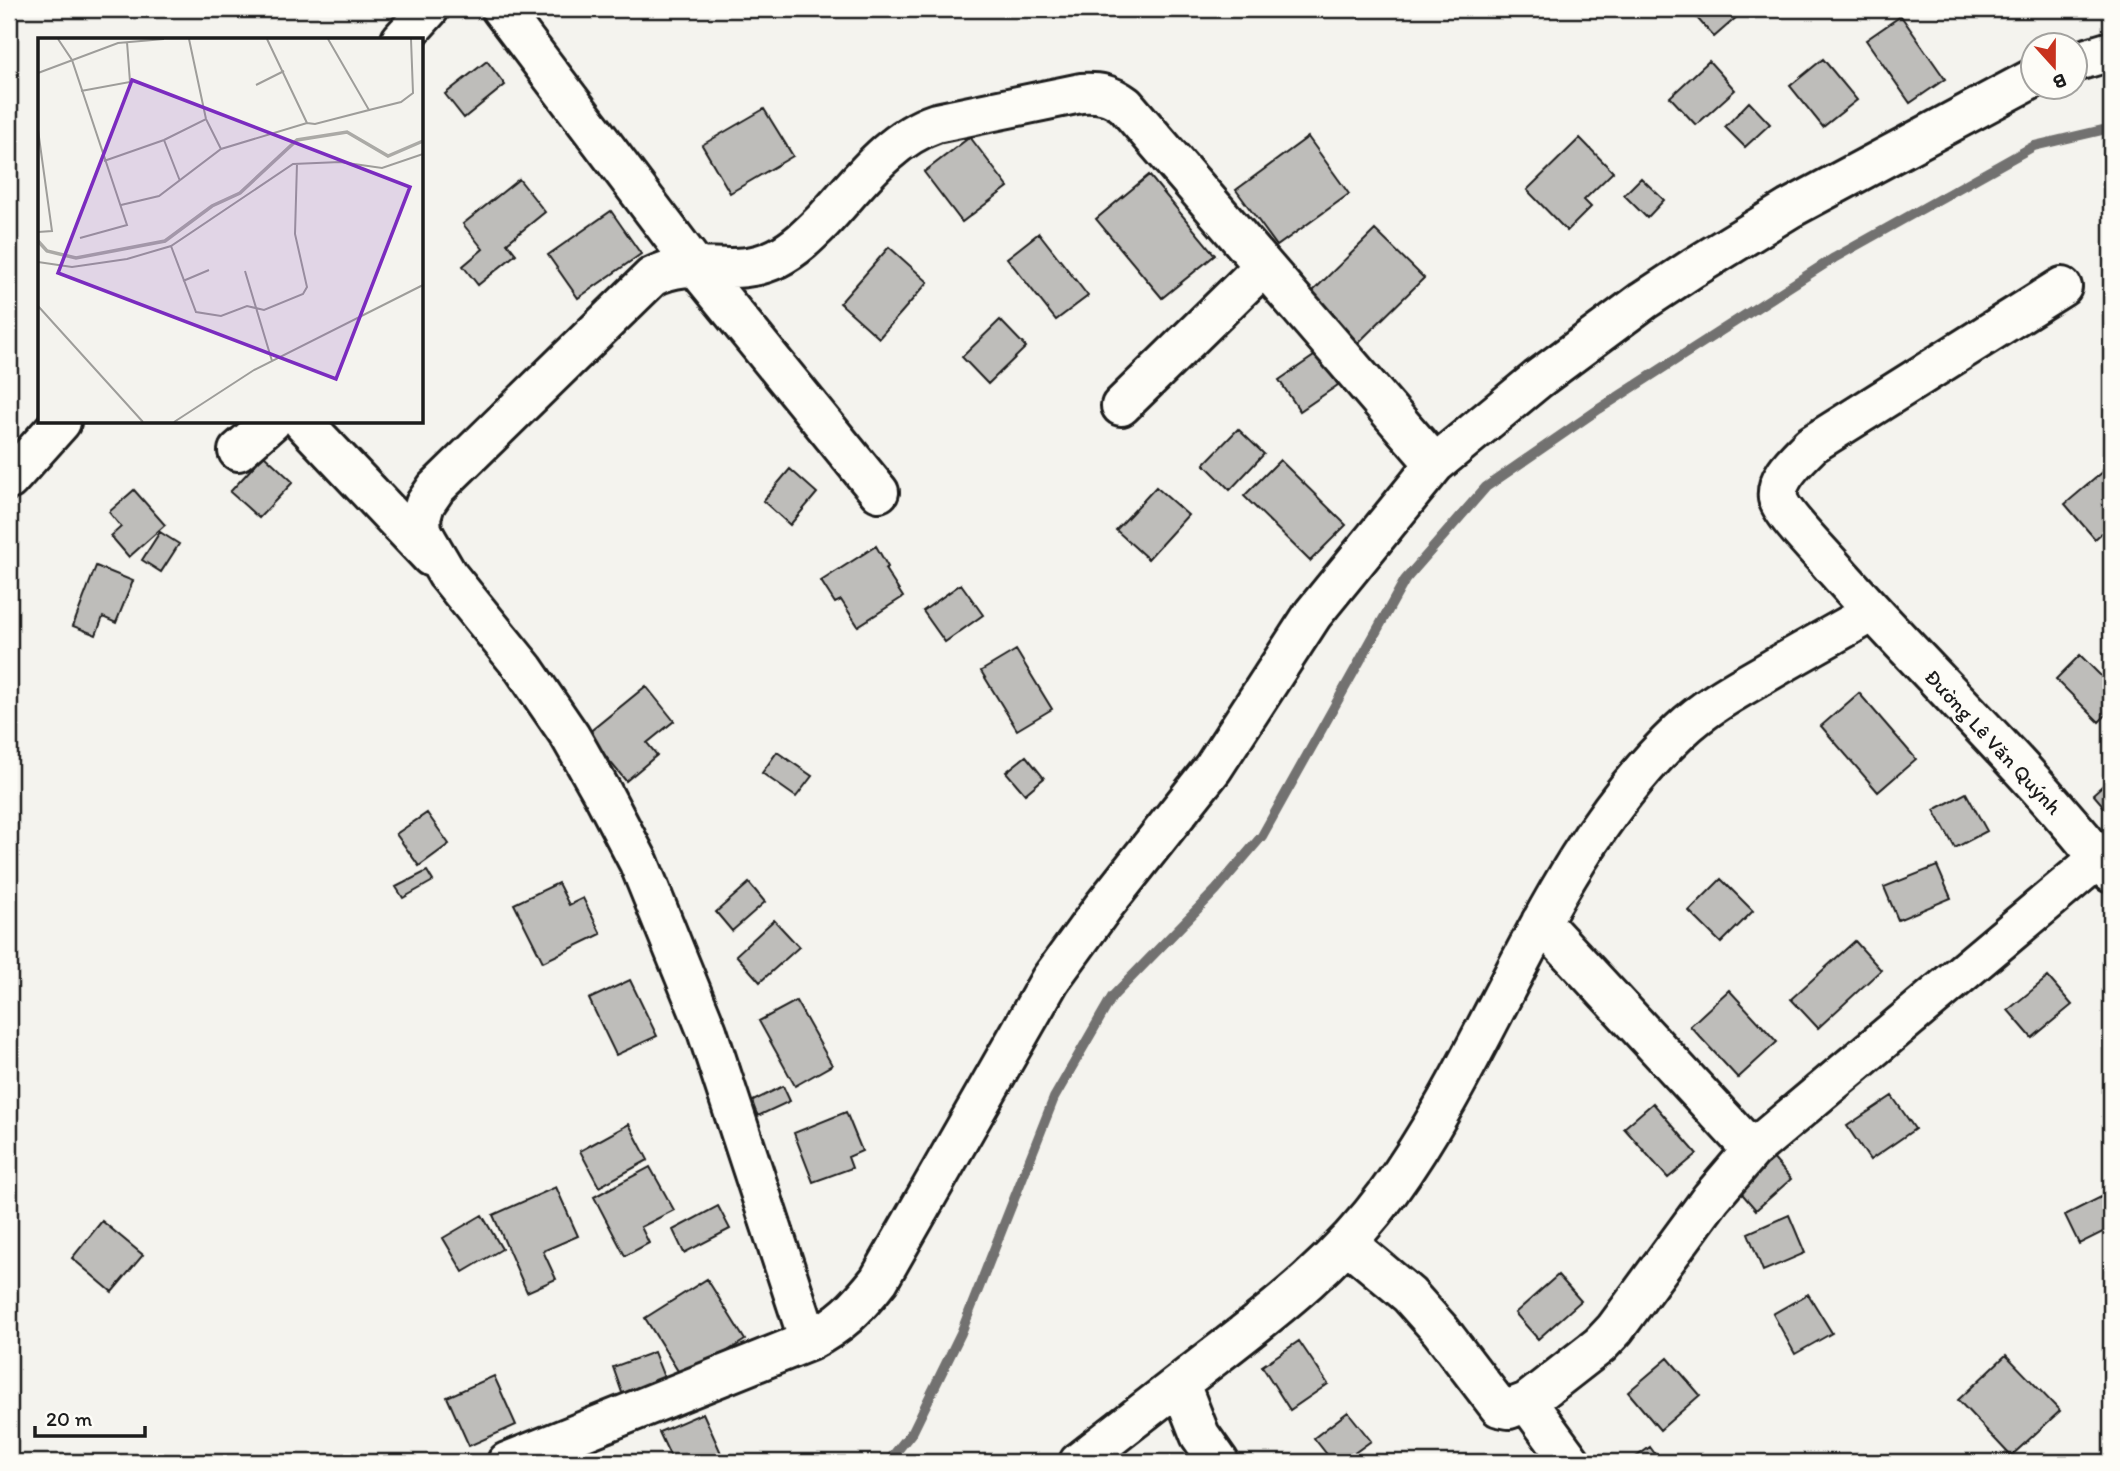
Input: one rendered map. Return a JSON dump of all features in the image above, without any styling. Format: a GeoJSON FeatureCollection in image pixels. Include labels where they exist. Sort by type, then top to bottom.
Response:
{"type":"FeatureCollection","features":[{"type":"Feature","properties":{"kind":"street"},"geometry":{"type":"LineString","coordinates":[[403,38],[429,9]]}},
{"type":"Feature","properties":{"kind":"street"},"geometry":{"type":"LineString","coordinates":[[501,9],[695,266],[878,492]]}},
{"type":"Feature","properties":{"kind":"street"},"geometry":{"type":"LineString","coordinates":[[2088,58],[2111,51]]}},
{"type":"Feature","properties":{"kind":"street"},"geometry":{"type":"LineString","coordinates":[[507,1462],[809,1341],[837,1326],[878,1280],[1050,980],[1103,907],[1213,768],[1313,614],[1435,464],[1538,379],[1643,301],[1693,268],[1789,209],[2018,86]]}},
{"type":"Feature","properties":{"kind":"street"},"geometry":{"type":"LineString","coordinates":[[447,574],[422,530],[421,518],[425,504],[436,488],[652,277],[675,268],[695,266],[732,270],[754,267],[778,258],[801,243],[897,143],[920,128],[1080,93],[1099,92],[1113,96],[1125,105],[1435,464]]}},
{"type":"Feature","properties":{"kind":"street"},"geometry":{"type":"LineString","coordinates":[[1121,406],[1264,266]]}},
{"type":"Feature","properties":{"kind":"street","name":"Đường Lê Văn Quýnh"},"geometry":{"type":"LineString","coordinates":[[2062,287],[1811,445],[1789,468],[1780,486],[1778,499],[1790,517],[1873,612],[1981,726],[2105,865]]}},
{"type":"Feature","properties":{"kind":"street"},"geometry":{"type":"LineString","coordinates":[[9,480],[59,424]]}},
{"type":"Feature","properties":{"kind":"street"},"geometry":{"type":"LineString","coordinates":[[237,451],[269,424]]}},
{"type":"Feature","properties":{"kind":"street"},"geometry":{"type":"LineString","coordinates":[[305,424],[447,574],[524,669],[570,736],[603,794],[639,863],[707,1031],[809,1341]]}},
{"type":"Feature","properties":{"kind":"street"},"geometry":{"type":"LineString","coordinates":[[1079,1462],[1295,1294],[1347,1243],[1388,1193],[1443,1109],[1541,922],[1599,827],[1641,772],[1681,729],[1724,697],[1873,612]]}},
{"type":"Feature","properties":{"kind":"street"},"geometry":{"type":"LineString","coordinates":[[1347,1243],[1409,1296],[1441,1331],[1499,1407],[1509,1409],[1527,1402],[1600,1345],[1615,1329],[1711,1198],[1752,1150],[2105,865]]}},
{"type":"Feature","properties":{"kind":"street"},"geometry":{"type":"LineString","coordinates":[[1541,922],[1752,1150]]}},
{"type":"Feature","properties":{"kind":"street"},"geometry":{"type":"LineString","coordinates":[[1180,1384],[1200,1435],[1219,1462]]}},
{"type":"Feature","properties":{"kind":"street"},"geometry":{"type":"LineString","coordinates":[[1527,1402],[1571,1462]]}},
{"type":"Feature","properties":{"kind":"building"},"geometry":{"type":"Polygon","coordinates":[[[1689,9],[1731,9],[1738,16],[1714,37],[1689,9]]]}},
{"type":"Feature","properties":{"kind":"building"},"geometry":{"type":"Polygon","coordinates":[[[1901,16],[1945,79],[1910,103],[1866,40],[1901,16]]]}},
{"type":"Feature","properties":{"kind":"building"},"geometry":{"type":"Polygon","coordinates":[[[1823,59],[1857,100],[1823,127],[1790,86],[1823,59]]]}},
{"type":"Feature","properties":{"kind":"building"},"geometry":{"type":"Polygon","coordinates":[[[487,61],[505,85],[464,118],[445,94],[487,61]]]}},
{"type":"Feature","properties":{"kind":"building"},"geometry":{"type":"Polygon","coordinates":[[[1709,61],[1735,90],[1696,125],[1670,97],[1709,61]]]}},
{"type":"Feature","properties":{"kind":"building"},"geometry":{"type":"Polygon","coordinates":[[[1749,102],[1770,124],[1745,147],[1725,127],[1749,102]]]}},
{"type":"Feature","properties":{"kind":"building"},"geometry":{"type":"Polygon","coordinates":[[[764,109],[793,156],[730,193],[702,145],[764,109]]]}},
{"type":"Feature","properties":{"kind":"building"},"geometry":{"type":"Polygon","coordinates":[[[970,137],[1008,187],[962,222],[924,172],[970,137]]]}},
{"type":"Feature","properties":{"kind":"building"},"geometry":{"type":"Polygon","coordinates":[[[1308,137],[1349,194],[1277,246],[1236,190],[1308,137]]]}},
{"type":"Feature","properties":{"kind":"building"},"geometry":{"type":"Polygon","coordinates":[[[1580,138],[1613,172],[1584,200],[1591,207],[1567,231],[1527,190],[1580,138]]]}},
{"type":"Feature","properties":{"kind":"building"},"geometry":{"type":"Polygon","coordinates":[[[1149,175],[1215,255],[1162,298],[1096,219],[1149,175]]]}},
{"type":"Feature","properties":{"kind":"building"},"geometry":{"type":"Polygon","coordinates":[[[1641,178],[1664,200],[1647,218],[1624,195],[1641,178]]]}},
{"type":"Feature","properties":{"kind":"building"},"geometry":{"type":"Polygon","coordinates":[[[519,179],[545,212],[507,243],[516,254],[478,285],[463,266],[483,249],[463,224],[519,179]]]}},
{"type":"Feature","properties":{"kind":"building"},"geometry":{"type":"Polygon","coordinates":[[[611,211],[641,254],[578,298],[548,255],[611,211]]]}},
{"type":"Feature","properties":{"kind":"building"},"geometry":{"type":"Polygon","coordinates":[[[1375,230],[1424,278],[1358,343],[1310,294],[1375,230]]]}},
{"type":"Feature","properties":{"kind":"building"},"geometry":{"type":"Polygon","coordinates":[[[1039,233],[1088,296],[1056,320],[1007,258],[1039,233]]]}},
{"type":"Feature","properties":{"kind":"building"},"geometry":{"type":"Polygon","coordinates":[[[889,247],[928,282],[879,338],[840,303],[889,247]]]}},
{"type":"Feature","properties":{"kind":"building"},"geometry":{"type":"Polygon","coordinates":[[[1000,320],[1026,347],[988,384],[962,357],[1000,320]]]}},
{"type":"Feature","properties":{"kind":"building"},"geometry":{"type":"Polygon","coordinates":[[[1317,354],[1338,385],[1300,411],[1279,380],[1317,354]]]}},
{"type":"Feature","properties":{"kind":"building"},"geometry":{"type":"Polygon","coordinates":[[[1238,429],[1264,454],[1230,490],[1204,464],[1238,429]]]}},
{"type":"Feature","properties":{"kind":"building"},"geometry":{"type":"Polygon","coordinates":[[[264,455],[293,482],[259,518],[230,492],[264,455]]]}},
{"type":"Feature","properties":{"kind":"building"},"geometry":{"type":"Polygon","coordinates":[[[1280,460],[1346,525],[1310,561],[1244,496],[1280,460]]]}},
{"type":"Feature","properties":{"kind":"building"},"geometry":{"type":"Polygon","coordinates":[[[790,469],[817,493],[790,525],[763,501],[790,469]]]}},
{"type":"Feature","properties":{"kind":"building"},"geometry":{"type":"Polygon","coordinates":[[[2104,471],[2111,480],[2111,525],[2095,539],[2065,504],[2104,471]]]}},
{"type":"Feature","properties":{"kind":"building"},"geometry":{"type":"Polygon","coordinates":[[[1156,487],[1188,515],[1148,559],[1116,530],[1156,487]]]}},
{"type":"Feature","properties":{"kind":"building"},"geometry":{"type":"Polygon","coordinates":[[[134,490],[165,525],[129,557],[111,536],[121,527],[109,512],[134,490]]]}},
{"type":"Feature","properties":{"kind":"building"},"geometry":{"type":"Polygon","coordinates":[[[160,532],[179,544],[161,572],[142,560],[160,532]]]}},
{"type":"Feature","properties":{"kind":"building"},"geometry":{"type":"Polygon","coordinates":[[[876,546],[888,567],[885,569],[903,597],[858,626],[841,600],[835,603],[821,581],[876,546]]]}},
{"type":"Feature","properties":{"kind":"building"},"geometry":{"type":"Polygon","coordinates":[[[96,566],[133,581],[116,623],[103,617],[96,635],[73,626],[96,566]]]}},
{"type":"Feature","properties":{"kind":"building"},"geometry":{"type":"Polygon","coordinates":[[[961,584],[983,615],[945,642],[923,611],[961,584]]]}},
{"type":"Feature","properties":{"kind":"building"},"geometry":{"type":"Polygon","coordinates":[[[1016,650],[1052,709],[1017,730],[981,671],[1016,650]]]}},
{"type":"Feature","properties":{"kind":"building"},"geometry":{"type":"Polygon","coordinates":[[[2080,655],[2111,686],[2111,710],[2099,722],[2056,679],[2080,655]]]}},
{"type":"Feature","properties":{"kind":"building"},"geometry":{"type":"Polygon","coordinates":[[[646,686],[674,721],[647,743],[657,755],[626,781],[587,734],[646,686]]]}},
{"type":"Feature","properties":{"kind":"building"},"geometry":{"type":"Polygon","coordinates":[[[1859,693],[1916,759],[1878,792],[1821,726],[1859,693]]]}},
{"type":"Feature","properties":{"kind":"building"},"geometry":{"type":"Polygon","coordinates":[[[777,752],[812,776],[796,797],[762,773],[777,752]]]}},
{"type":"Feature","properties":{"kind":"building"},"geometry":{"type":"Polygon","coordinates":[[[1026,756],[1044,778],[1025,794],[1006,772],[1026,756]]]}},
{"type":"Feature","properties":{"kind":"building"},"geometry":{"type":"Polygon","coordinates":[[[2111,778],[2111,815],[2093,794],[2111,778]]]}},
{"type":"Feature","properties":{"kind":"building"},"geometry":{"type":"Polygon","coordinates":[[[1966,793],[1987,831],[1955,848],[1934,810],[1966,793]]]}},
{"type":"Feature","properties":{"kind":"building"},"geometry":{"type":"Polygon","coordinates":[[[427,813],[449,844],[419,866],[396,834],[427,813]]]}},
{"type":"Feature","properties":{"kind":"building"},"geometry":{"type":"Polygon","coordinates":[[[1937,866],[1951,898],[1898,920],[1884,887],[1937,866]]]}},
{"type":"Feature","properties":{"kind":"building"},"geometry":{"type":"Polygon","coordinates":[[[427,871],[433,881],[403,898],[396,887],[427,871]]]}},
{"type":"Feature","properties":{"kind":"building"},"geometry":{"type":"Polygon","coordinates":[[[1721,879],[1753,911],[1721,943],[1689,911],[1721,879]]]}},
{"type":"Feature","properties":{"kind":"building"},"geometry":{"type":"Polygon","coordinates":[[[558,883],[569,905],[583,898],[601,934],[543,962],[514,904],[558,883]]]}},
{"type":"Feature","properties":{"kind":"building"},"geometry":{"type":"Polygon","coordinates":[[[749,883],[765,902],[732,931],[716,912],[749,883]]]}},
{"type":"Feature","properties":{"kind":"building"},"geometry":{"type":"Polygon","coordinates":[[[774,920],[799,947],[760,982],[736,955],[774,920]]]}},
{"type":"Feature","properties":{"kind":"building"},"geometry":{"type":"Polygon","coordinates":[[[1855,941],[1881,970],[1818,1028],[1791,999],[1855,941]]]}},
{"type":"Feature","properties":{"kind":"building"},"geometry":{"type":"Polygon","coordinates":[[[2048,977],[2072,1005],[2032,1038],[2008,1010],[2048,977]]]}},
{"type":"Feature","properties":{"kind":"building"},"geometry":{"type":"Polygon","coordinates":[[[630,980],[657,1036],[616,1055],[589,999],[630,980]]]}},
{"type":"Feature","properties":{"kind":"building"},"geometry":{"type":"Polygon","coordinates":[[[1729,990],[1777,1042],[1738,1078],[1690,1026],[1729,990]]]}},
{"type":"Feature","properties":{"kind":"building"},"geometry":{"type":"Polygon","coordinates":[[[796,1001],[832,1065],[795,1086],[759,1021],[796,1001]]]}},
{"type":"Feature","properties":{"kind":"building"},"geometry":{"type":"Polygon","coordinates":[[[783,1086],[790,1101],[758,1116],[751,1102],[783,1086]]]}},
{"type":"Feature","properties":{"kind":"building"},"geometry":{"type":"Polygon","coordinates":[[[1892,1096],[1915,1129],[1870,1160],[1847,1126],[1892,1096]]]}},
{"type":"Feature","properties":{"kind":"building"},"geometry":{"type":"Polygon","coordinates":[[[1653,1103],[1697,1154],[1668,1178],[1624,1128],[1653,1103]]]}},
{"type":"Feature","properties":{"kind":"building"},"geometry":{"type":"Polygon","coordinates":[[[846,1112],[862,1151],[848,1157],[852,1168],[813,1182],[794,1133],[846,1112]]]}},
{"type":"Feature","properties":{"kind":"building"},"geometry":{"type":"Polygon","coordinates":[[[629,1124],[648,1160],[599,1187],[580,1151],[629,1124]]]}},
{"type":"Feature","properties":{"kind":"building"},"geometry":{"type":"Polygon","coordinates":[[[1772,1157],[1791,1179],[1756,1210],[1737,1188],[1772,1157]]]}},
{"type":"Feature","properties":{"kind":"building"},"geometry":{"type":"Polygon","coordinates":[[[650,1167],[674,1210],[641,1227],[649,1243],[625,1256],[594,1197],[650,1167]]]}},
{"type":"Feature","properties":{"kind":"building"},"geometry":{"type":"Polygon","coordinates":[[[556,1187],[578,1236],[543,1251],[556,1279],[527,1292],[493,1215],[556,1187]]]}},
{"type":"Feature","properties":{"kind":"building"},"geometry":{"type":"Polygon","coordinates":[[[2111,1192],[2111,1228],[2079,1244],[2065,1215],[2111,1192]]]}},
{"type":"Feature","properties":{"kind":"building"},"geometry":{"type":"Polygon","coordinates":[[[718,1206],[730,1229],[684,1253],[673,1230],[718,1206]]]}},
{"type":"Feature","properties":{"kind":"building"},"geometry":{"type":"Polygon","coordinates":[[[482,1215],[502,1249],[463,1272],[443,1238],[482,1215]]]}},
{"type":"Feature","properties":{"kind":"building"},"geometry":{"type":"Polygon","coordinates":[[[1789,1215],[1805,1253],[1763,1271],[1748,1233],[1789,1215]]]}},
{"type":"Feature","properties":{"kind":"building"},"geometry":{"type":"Polygon","coordinates":[[[102,1221],[143,1255],[112,1292],[72,1258],[102,1221]]]}},
{"type":"Feature","properties":{"kind":"building"},"geometry":{"type":"Polygon","coordinates":[[[1558,1275],[1581,1301],[1538,1339],[1515,1313],[1558,1275]]]}},
{"type":"Feature","properties":{"kind":"building"},"geometry":{"type":"Polygon","coordinates":[[[707,1279],[745,1340],[683,1379],[645,1318],[707,1279]]]}},
{"type":"Feature","properties":{"kind":"building"},"geometry":{"type":"Polygon","coordinates":[[[1808,1294],[1832,1333],[1795,1354],[1773,1314],[1808,1294]]]}},
{"type":"Feature","properties":{"kind":"building"},"geometry":{"type":"Polygon","coordinates":[[[1299,1341],[1328,1384],[1290,1410],[1262,1366],[1299,1341]]]}},
{"type":"Feature","properties":{"kind":"building"},"geometry":{"type":"Polygon","coordinates":[[[654,1352],[667,1385],[625,1401],[613,1367],[654,1352]]]}},
{"type":"Feature","properties":{"kind":"building"},"geometry":{"type":"Polygon","coordinates":[[[2006,1355],[2060,1411],[2011,1456],[1958,1400],[2006,1355]]]}},
{"type":"Feature","properties":{"kind":"building"},"geometry":{"type":"Polygon","coordinates":[[[1668,1358],[1700,1395],[1660,1430],[1628,1392],[1668,1358]]]}},
{"type":"Feature","properties":{"kind":"building"},"geometry":{"type":"Polygon","coordinates":[[[494,1376],[516,1425],[469,1446],[447,1397],[494,1376]]]}},
{"type":"Feature","properties":{"kind":"building"},"geometry":{"type":"Polygon","coordinates":[[[1348,1412],[1371,1441],[1342,1462],[1333,1462],[1314,1438],[1348,1412]]]}},
{"type":"Feature","properties":{"kind":"building"},"geometry":{"type":"Polygon","coordinates":[[[703,1413],[725,1462],[673,1462],[659,1432],[703,1413]]]}},
{"type":"Feature","properties":{"kind":"building"},"geometry":{"type":"Polygon","coordinates":[[[1650,1447],[1661,1462],[1629,1462],[1650,1447]]]}},
{"type":"Feature","properties":{"kind":"waterway"},"geometry":{"type":"LineString","coordinates":[[888,1462],[913,1431],[961,1333],[1054,1098],[1112,997],[1216,890],[1262,836],[1405,580],[1486,487],[1599,409],[1834,258],[2034,146],[2111,128]]}}]}
